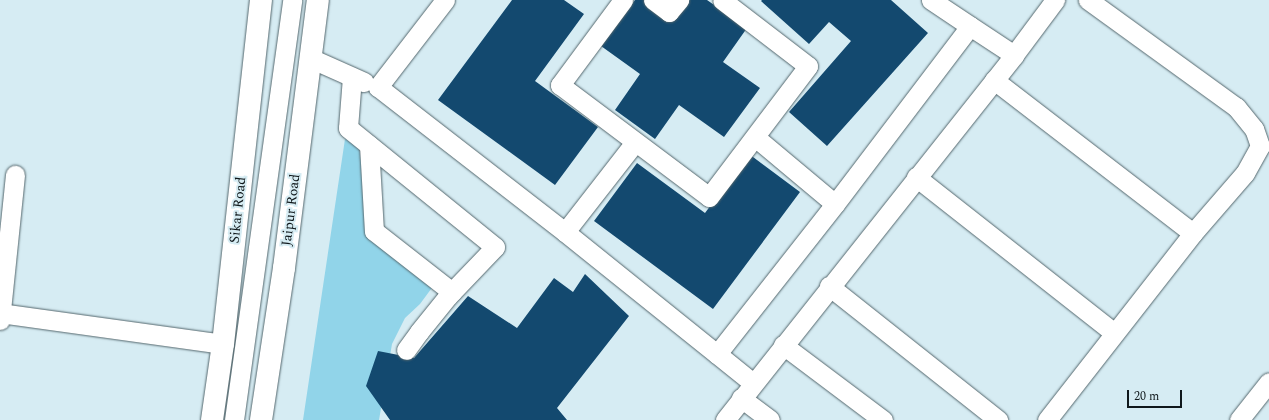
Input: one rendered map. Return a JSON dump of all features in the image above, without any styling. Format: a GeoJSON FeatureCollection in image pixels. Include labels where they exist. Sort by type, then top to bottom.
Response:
{"type":"FeatureCollection","features":[{"type":"Feature","properties":{"kind":"main road","name":"Sikar Road"},"geometry":{"type":"LineString","coordinates":[[212,420],[223,344],[262,0]]}},
{"type":"Feature","properties":{"kind":"main road","name":"Jaipur Road"},"geometry":{"type":"LineString","coordinates":[[261,420],[284,268],[318,0]]}},
{"type":"Feature","properties":{"kind":"street"},"geometry":{"type":"LineString","coordinates":[[234,420],[292,0]]}},
{"type":"Feature","properties":{"kind":"street"},"geometry":{"type":"LineString","coordinates":[[378,88],[445,0]]}},
{"type":"Feature","properties":{"kind":"street"},"geometry":{"type":"LineString","coordinates":[[623,0],[560,85],[709,197],[808,66],[722,0]]}},
{"type":"Feature","properties":{"kind":"street"},"geometry":{"type":"LineString","coordinates":[[653,0],[669,12],[679,0]]}},
{"type":"Feature","properties":{"kind":"street"},"geometry":{"type":"LineString","coordinates":[[931,0],[1014,55]]}},
{"type":"Feature","properties":{"kind":"street"},"geometry":{"type":"LineString","coordinates":[[725,420],[829,286],[1014,55],[1055,0]]}},
{"type":"Feature","properties":{"kind":"street"},"geometry":{"type":"LineString","coordinates":[[1047,420],[1193,233],[1245,173],[1264,141],[1236,106],[1088,0]]}},
{"type":"Feature","properties":{"kind":"street"},"geometry":{"type":"LineString","coordinates":[[717,354],[835,204],[970,26]]}},
{"type":"Feature","properties":{"kind":"street"},"geometry":{"type":"LineString","coordinates":[[310,58],[378,88],[565,232],[717,354],[770,420]]}},
{"type":"Feature","properties":{"kind":"street"},"geometry":{"type":"LineString","coordinates":[[352,77],[348,128],[494,247],[452,292],[418,332],[406,350]]}},
{"type":"Feature","properties":{"kind":"street"},"geometry":{"type":"LineString","coordinates":[[994,80],[1193,233]]}},
{"type":"Feature","properties":{"kind":"street"},"geometry":{"type":"LineString","coordinates":[[754,137],[835,204]]}},
{"type":"Feature","properties":{"kind":"street"},"geometry":{"type":"LineString","coordinates":[[565,232],[635,142]]}},
{"type":"Feature","properties":{"kind":"street"},"geometry":{"type":"LineString","coordinates":[[369,145],[374,231],[452,292]]}},
{"type":"Feature","properties":{"kind":"street"},"geometry":{"type":"LineString","coordinates":[[15,175],[0,316],[223,344]]}},
{"type":"Feature","properties":{"kind":"street"},"geometry":{"type":"LineString","coordinates":[[916,177],[1114,333]]}},
{"type":"Feature","properties":{"kind":"street"},"geometry":{"type":"LineString","coordinates":[[829,286],[998,420]]}},
{"type":"Feature","properties":{"kind":"street"},"geometry":{"type":"LineString","coordinates":[[783,345],[883,420]]}},
{"type":"Feature","properties":{"kind":"street"},"geometry":{"type":"LineString","coordinates":[[1239,420],[1269,382]]}},
{"type":"Feature","properties":{"kind":"shaded area"},"geometry":{"type":"Polygon","coordinates":[[[345,139],[359,147],[368,235],[434,285],[420,304],[405,318],[392,344],[379,420],[303,420],[345,139]]]}},
{"type":"Feature","properties":{"kind":"building"},"geometry":{"type":"Polygon","coordinates":[[[512,0],[564,0],[584,14],[535,81],[598,127],[555,185],[438,100],[512,0]]]}},
{"type":"Feature","properties":{"kind":"building"},"geometry":{"type":"Polygon","coordinates":[[[635,0],[707,0],[747,28],[723,62],[760,88],[724,137],[679,105],[655,139],[615,110],[640,74],[601,46],[635,0]]]}},
{"type":"Feature","properties":{"kind":"building"},"geometry":{"type":"Polygon","coordinates":[[[891,0],[928,33],[827,146],[789,112],[851,41],[829,22],[809,44],[761,1],[891,0]]]}},
{"type":"Feature","properties":{"kind":"building"},"geometry":{"type":"Polygon","coordinates":[[[749,154],[800,192],[713,309],[594,221],[637,163],[705,213],[749,154]]]}},
{"type":"Feature","properties":{"kind":"building"},"geometry":{"type":"Polygon","coordinates":[[[585,274],[629,316],[557,408],[567,420],[390,420],[366,386],[378,351],[414,358],[468,296],[517,328],[554,278],[573,292],[585,274]]]}}]}
